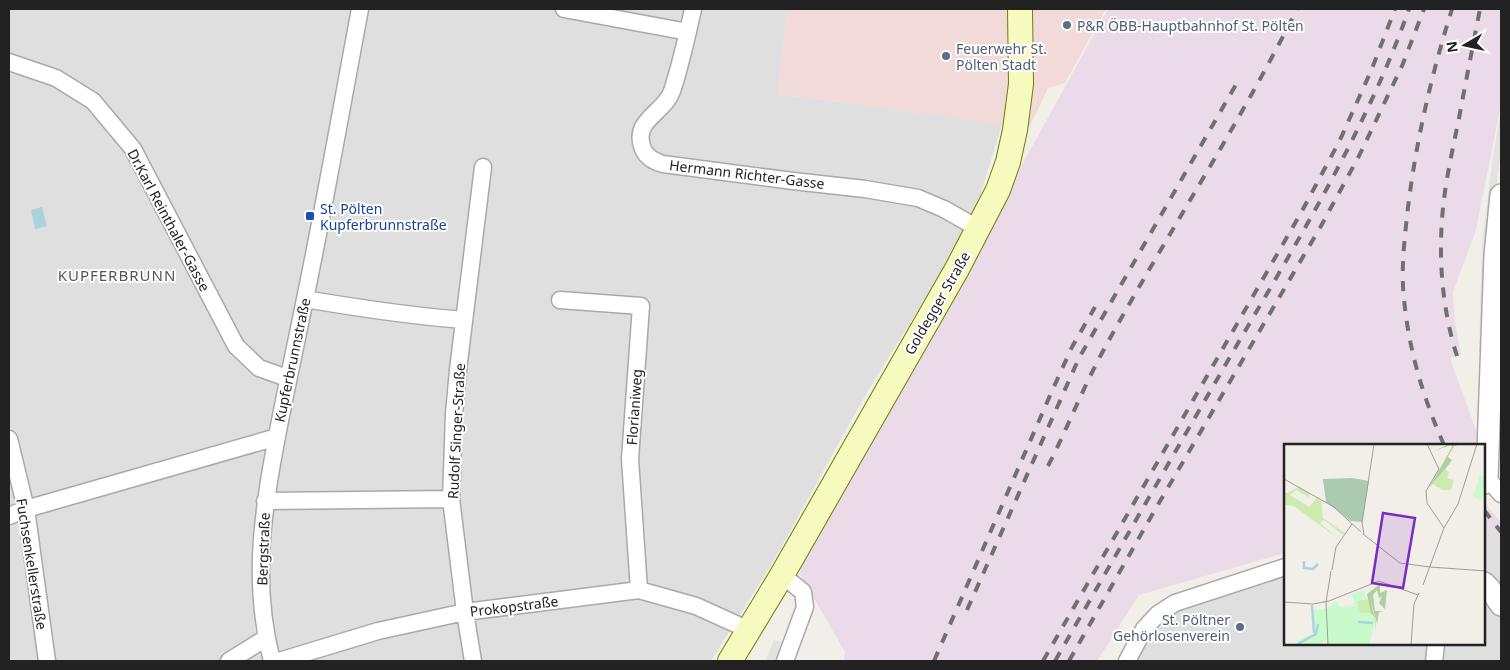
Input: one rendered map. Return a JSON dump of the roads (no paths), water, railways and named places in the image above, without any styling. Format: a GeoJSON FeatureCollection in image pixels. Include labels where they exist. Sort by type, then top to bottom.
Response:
{"type":"FeatureCollection","features":[{"type":"Feature","properties":{"kind":"main road","name":"Goldegger Straße"},"geometry":{"type":"LineString","coordinates":[[730,661],[782,575],[979,229],[998,190],[1008,162],[1015,130],[1021,84],[1020,9]]}},
{"type":"Feature","properties":{"kind":"street","name":"Kupferbrunnstraße"},"geometry":{"type":"LineString","coordinates":[[9,516],[277,437],[360,9]]}},
{"type":"Feature","properties":{"kind":"street"},"geometry":{"type":"LineString","coordinates":[[564,9],[688,32],[693,9]]}},
{"type":"Feature","properties":{"kind":"street","name":"Hermann Richter-Gasse"},"geometry":{"type":"LineString","coordinates":[[688,32],[671,94],[646,122],[641,131],[641,144],[648,158],[654,161],[865,189],[918,198],[944,208],[979,229]]}},
{"type":"Feature","properties":{"kind":"street","name":"Dr.Karl Reinthaler-Gasse"},"geometry":{"type":"LineString","coordinates":[[9,62],[56,78],[93,102],[134,149],[236,346],[259,368],[287,378]]}},
{"type":"Feature","properties":{"kind":"street","name":"Rudolf Singer-Straße"},"geometry":{"type":"LineString","coordinates":[[474,661],[465,612],[451,498],[454,414],[483,167]]}},
{"type":"Feature","properties":{"kind":"street"},"geometry":{"type":"LineString","coordinates":[[1501,195],[1495,256],[1485,481],[1501,494]]}},
{"type":"Feature","properties":{"kind":"street"},"geometry":{"type":"LineString","coordinates":[[305,299],[374,311],[464,320]]}},
{"type":"Feature","properties":{"kind":"street","name":"Florianiweg"},"geometry":{"type":"LineString","coordinates":[[560,300],[641,306],[630,460],[639,590]]}},
{"type":"Feature","properties":{"kind":"street","name":"Bergstraße"},"geometry":{"type":"LineString","coordinates":[[272,661],[266,638],[260,581],[261,538],[265,501],[277,437]]}},
{"type":"Feature","properties":{"kind":"street","name":"Fuchsenkellerstraße"},"geometry":{"type":"LineString","coordinates":[[9,439],[26,510],[47,661]]}},
{"type":"Feature","properties":{"kind":"street"},"geometry":{"type":"LineString","coordinates":[[265,501],[451,498]]}},
{"type":"Feature","properties":{"kind":"street"},"geometry":{"type":"LineString","coordinates":[[1127,661],[1144,629],[1158,614],[1175,603],[1284,567]]}},
{"type":"Feature","properties":{"kind":"street"},"geometry":{"type":"LineString","coordinates":[[782,575],[803,592],[806,607],[785,661]]}},
{"type":"Feature","properties":{"kind":"street"},"geometry":{"type":"LineString","coordinates":[[1485,584],[1501,605]]}},
{"type":"Feature","properties":{"kind":"street","name":"Prokopstraße"},"geometry":{"type":"LineString","coordinates":[[279,661],[378,631],[465,612],[639,590],[696,606],[749,630]]}},
{"type":"Feature","properties":{"kind":"street"},"geometry":{"type":"LineString","coordinates":[[229,661],[266,638]]}},
{"type":"Feature","properties":{"kind":"street"},"geometry":{"type":"LineString","coordinates":[[1434,661],[1436,645]]}},
{"type":"Feature","properties":{"kind":"water"},"geometry":{"type":"Polygon","coordinates":[[[42,207],[47,226],[35,229],[31,210],[42,207]]]}},
{"type":"Feature","properties":{"kind":"railway"},"geometry":{"type":"LineString","coordinates":[[1048,466],[1102,353],[1226,139],[1297,9]]}},
{"type":"Feature","properties":{"kind":"railway"},"geometry":{"type":"LineString","coordinates":[[1043,661],[1302,211],[1340,140],[1371,71],[1395,9]]}},
{"type":"Feature","properties":{"kind":"railway"},"geometry":{"type":"LineString","coordinates":[[1055,661],[1311,218],[1374,94],[1393,52],[1409,9]]}},
{"type":"Feature","properties":{"kind":"railway"},"geometry":{"type":"LineString","coordinates":[[1069,661],[1321,226],[1359,156],[1402,66],[1424,9]]}},
{"type":"Feature","properties":{"kind":"railway"},"geometry":{"type":"LineString","coordinates":[[1444,444],[1423,391],[1413,355],[1406,318],[1403,268],[1410,189],[1419,137],[1437,60],[1452,9]]}},
{"type":"Feature","properties":{"kind":"railway"},"geometry":{"type":"LineString","coordinates":[[1457,356],[1448,320],[1442,283],[1442,226],[1448,174],[1480,9]]}},
{"type":"Feature","properties":{"kind":"railway"},"geometry":{"type":"LineString","coordinates":[[967,610],[1079,358],[1238,81]]}},
{"type":"Feature","properties":{"kind":"railway"},"geometry":{"type":"LineString","coordinates":[[934,661],[1072,347],[1095,307]]}},
{"type":"Feature","properties":{"kind":"railway"},"geometry":{"type":"LineString","coordinates":[[1485,511],[1501,532]]}},
{"type":"Feature","properties":{"kind":"place","name":"P&R ÖBB-Hauptbahnhof St. Pölten"},"geometry":{"type":"Point","coordinates":[1067,25]}},
{"type":"Feature","properties":{"kind":"place","name":"Feuerwehr St. Pölten Stadt"},"geometry":{"type":"Point","coordinates":[946,56]}},
{"type":"Feature","properties":{"kind":"place","name":"St. Pölten Kupferbrunnstraße"},"geometry":{"type":"Point","coordinates":[310,216]}},
{"type":"Feature","properties":{"kind":"place","name":"St. Pöltner Gehörlosenverein"},"geometry":{"type":"Point","coordinates":[1240,627]}},
{"type":"Feature","properties":{"kind":"district","name":"KUPFERBRUNN"},"geometry":{"type":"Point","coordinates":[117,275]}}]}
